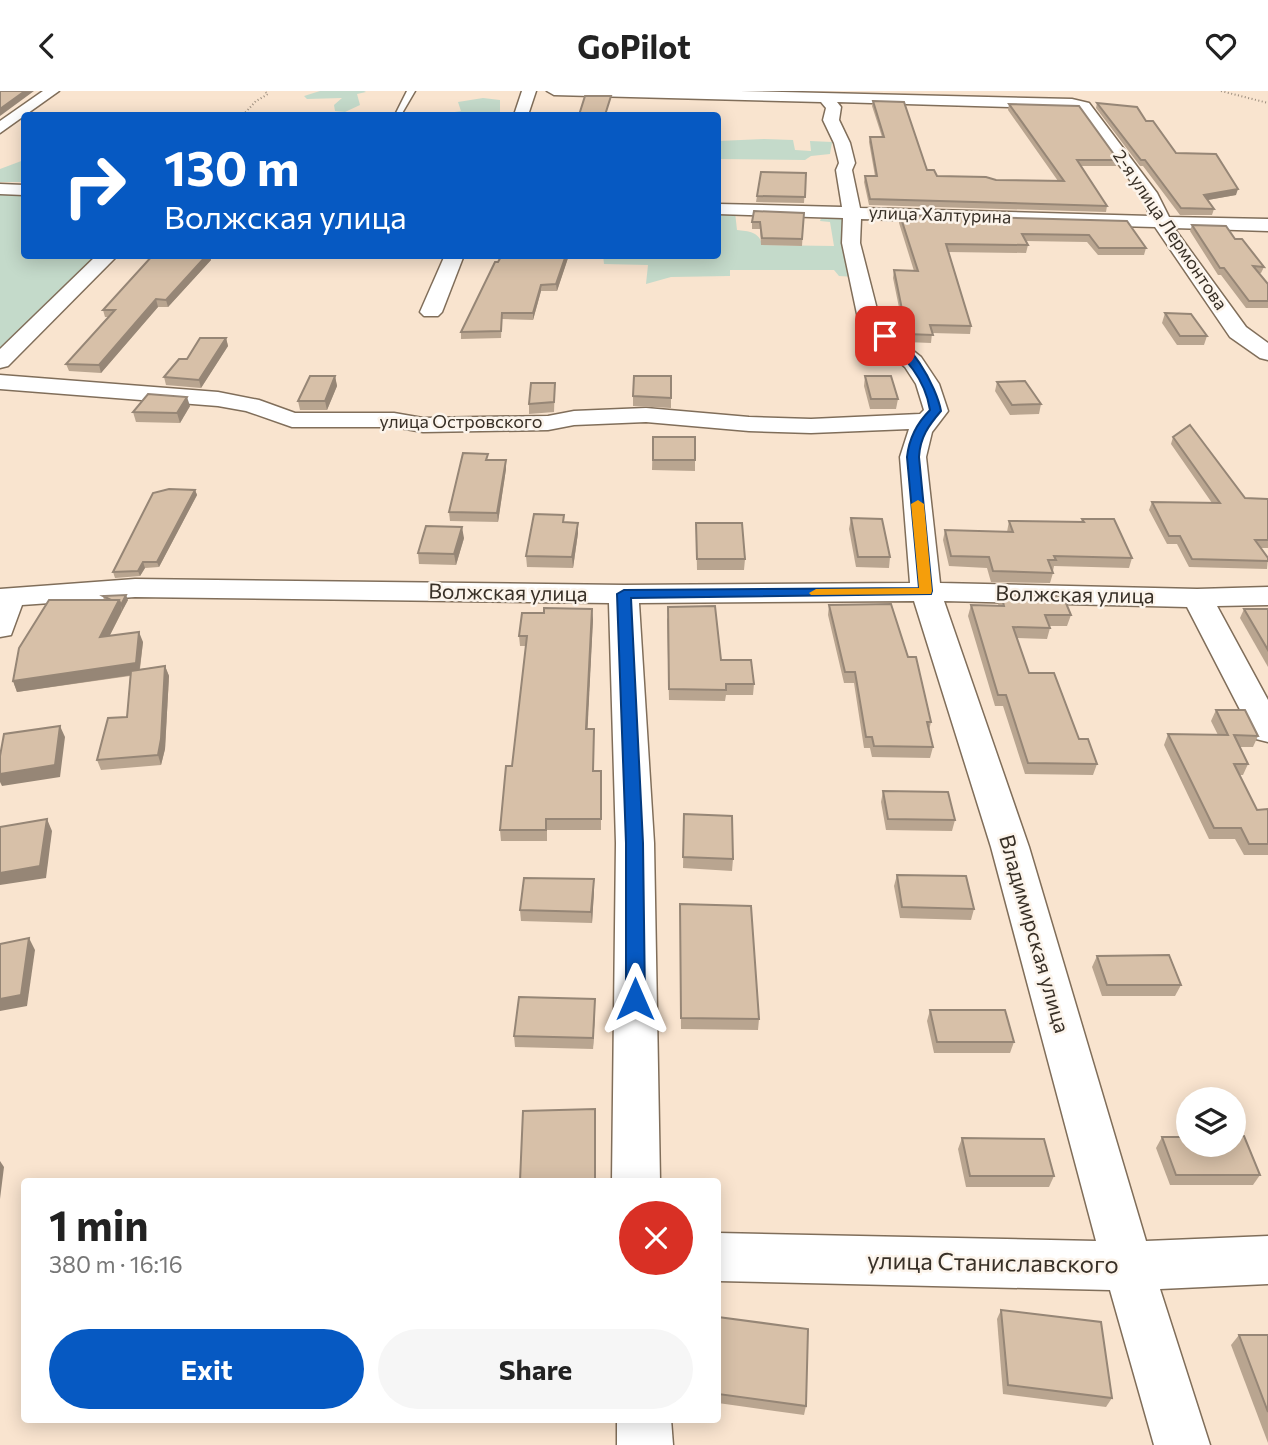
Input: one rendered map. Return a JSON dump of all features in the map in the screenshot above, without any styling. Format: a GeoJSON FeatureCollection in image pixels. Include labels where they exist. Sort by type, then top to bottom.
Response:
{"type":"FeatureCollection","features":[{"type":"Feature","properties":{"kind":"street"},"geometry":{"type":"LineString","coordinates":[[22,112],[52,91]]}},
{"type":"Feature","properties":{"kind":"street"},"geometry":{"type":"LineString","coordinates":[[522,112],[529,91]]}},
{"type":"Feature","properties":{"kind":"street"},"geometry":{"type":"LineString","coordinates":[[554,91],[825,97],[834,107],[831,120],[847,163],[844,170],[852,213]]}},
{"type":"Feature","properties":{"kind":"street","name":"2-я улица Лермонтова"},"geometry":{"type":"LineString","coordinates":[[825,97],[1084,106],[1151,197],[1164,227],[1238,332],[1268,353]]}},
{"type":"Feature","properties":{"kind":"street"},"geometry":{"type":"LineString","coordinates":[[0,128],[21,113]]}},
{"type":"Feature","properties":{"kind":"street"},"geometry":{"type":"LineString","coordinates":[[0,189],[21,190]]}},
{"type":"Feature","properties":{"kind":"street","name":"улица Халтурина"},"geometry":{"type":"LineString","coordinates":[[721,209],[1268,225]]}},
{"type":"Feature","properties":{"kind":"street","name":"Владимирская улица"},"geometry":{"type":"LineString","coordinates":[[852,213],[851,243],[871,328],[906,353],[933,394],[936,411],[925,421],[914,444],[913,457],[926,591],[1010,847],[1128,1266],[1182,1445]]}},
{"type":"Feature","properties":{"kind":"street"},"geometry":{"type":"LineString","coordinates":[[0,361],[105,259]]}},
{"type":"Feature","properties":{"kind":"street"},"geometry":{"type":"LineString","coordinates":[[431,313],[453,259]]}},
{"type":"Feature","properties":{"kind":"street","name":"улица Островского"},"geometry":{"type":"LineString","coordinates":[[0,382],[218,399],[251,405],[292,421],[394,421],[423,425],[548,423],[574,418],[646,415],[749,424],[811,426],[925,421]]}},
{"type":"Feature","properties":{"kind":"street","name":"Волжская улица"},"geometry":{"type":"LineString","coordinates":[[5,598],[135,588],[624,594],[926,591],[1197,598],[1268,596]]}},
{"type":"Feature","properties":{"kind":"street"},"geometry":{"type":"LineString","coordinates":[[624,594],[635,843],[636,1178]]}},
{"type":"Feature","properties":{"kind":"street"},"geometry":{"type":"LineString","coordinates":[[0,628],[5,598]]}},
{"type":"Feature","properties":{"kind":"street"},"geometry":{"type":"LineString","coordinates":[[1197,598],[1268,731]]}},
{"type":"Feature","properties":{"kind":"street","name":"улица Станиславского"},"geometry":{"type":"LineString","coordinates":[[721,1257],[1128,1266],[1268,1260]]}},
{"type":"Feature","properties":{"kind":"street"},"geometry":{"type":"LineString","coordinates":[[644,1423],[645,1445]]}},
{"type":"Feature","properties":{"kind":"lane"},"geometry":{"type":"LineString","coordinates":[[400,112],[411,91]]}},
{"type":"Feature","properties":{"kind":"path"},"geometry":{"type":"LineString","coordinates":[[246,112],[256,101],[268,95],[264,91]]}},
{"type":"Feature","properties":{"kind":"path"},"geometry":{"type":"LineString","coordinates":[[1222,91],[1268,103]]}},
{"type":"Feature","properties":{"kind":"green space"},"geometry":{"type":"Polygon","coordinates":[[[320,91],[366,92],[357,94],[360,105],[345,112],[335,111],[334,105],[342,98],[307,99],[304,96],[320,91]]]}},
{"type":"Feature","properties":{"kind":"green space"},"geometry":{"type":"Polygon","coordinates":[[[483,98],[500,100],[500,112],[455,112],[461,111],[458,102],[483,98]]]}},
{"type":"Feature","properties":{"kind":"green space"},"geometry":{"type":"Polygon","coordinates":[[[793,140],[795,150],[811,151],[810,141],[832,142],[830,154],[811,156],[805,160],[721,159],[721,141],[793,140]]]}},
{"type":"Feature","properties":{"kind":"green space"},"geometry":{"type":"Polygon","coordinates":[[[21,161],[21,182],[0,182],[0,169],[21,161]]]}},
{"type":"Feature","properties":{"kind":"green space"},"geometry":{"type":"Polygon","coordinates":[[[0,192],[21,193],[21,259],[104,259],[0,355],[0,192]]]}},
{"type":"Feature","properties":{"kind":"green space"},"geometry":{"type":"Polygon","coordinates":[[[721,212],[735,212],[737,230],[756,235],[762,245],[834,246],[830,222],[820,221],[822,216],[846,217],[855,277],[839,276],[834,270],[730,270],[730,276],[671,277],[646,284],[648,265],[604,264],[603,259],[721,259],[721,212]]]}},
{"type":"Feature","properties":{"kind":"building"},"geometry":{"type":"Polygon","coordinates":[[[0,91],[25,91],[0,109],[0,91]]]}},
{"type":"Feature","properties":{"kind":"building"},"geometry":{"type":"Polygon","coordinates":[[[585,96],[611,96],[606,112],[580,112],[585,96]]]}},
{"type":"Feature","properties":{"kind":"building"},"geometry":{"type":"Polygon","coordinates":[[[873,101],[904,102],[927,170],[934,170],[937,176],[986,177],[996,180],[1064,181],[1009,104],[1079,106],[1118,160],[1077,160],[1107,206],[870,199],[865,176],[877,176],[870,137],[884,137],[873,101]]]}},
{"type":"Feature","properties":{"kind":"building"},"geometry":{"type":"Polygon","coordinates":[[[1097,103],[1137,107],[1146,121],[1153,121],[1176,153],[1216,154],[1238,189],[1204,195],[1214,209],[1181,208],[1097,103]]]}},
{"type":"Feature","properties":{"kind":"building"},"geometry":{"type":"Polygon","coordinates":[[[761,172],[806,173],[805,197],[757,196],[761,172]]]}},
{"type":"Feature","properties":{"kind":"building"},"geometry":{"type":"Polygon","coordinates":[[[754,211],[804,213],[802,239],[762,238],[760,222],[752,222],[754,211]]]}},
{"type":"Feature","properties":{"kind":"building"},"geometry":{"type":"Polygon","coordinates":[[[900,215],[1127,221],[1146,248],[1099,248],[1089,235],[1022,234],[1028,245],[946,244],[971,326],[930,325],[933,335],[907,334],[894,270],[918,271],[900,215]]]}},
{"type":"Feature","properties":{"kind":"building"},"geometry":{"type":"Polygon","coordinates":[[[1192,225],[1226,226],[1235,239],[1242,239],[1264,267],[1253,266],[1268,284],[1268,301],[1249,301],[1224,268],[1220,268],[1192,225]]]}},
{"type":"Feature","properties":{"kind":"building"},"geometry":{"type":"Polygon","coordinates":[[[149,259],[203,259],[166,300],[156,299],[99,365],[66,364],[115,310],[103,310],[149,259]]]}},
{"type":"Feature","properties":{"kind":"building"},"geometry":{"type":"Polygon","coordinates":[[[500,259],[565,259],[556,284],[541,285],[533,313],[502,313],[501,331],[461,332],[495,262],[500,259]]]}},
{"type":"Feature","properties":{"kind":"building"},"geometry":{"type":"Polygon","coordinates":[[[1165,313],[1191,314],[1207,336],[1180,336],[1165,313]]]}},
{"type":"Feature","properties":{"kind":"building"},"geometry":{"type":"Polygon","coordinates":[[[200,338],[226,338],[199,380],[164,377],[179,359],[187,359],[200,338]]]}},
{"type":"Feature","properties":{"kind":"building"},"geometry":{"type":"Polygon","coordinates":[[[310,376],[335,376],[325,401],[298,401],[310,376]]]}},
{"type":"Feature","properties":{"kind":"building"},"geometry":{"type":"Polygon","coordinates":[[[634,376],[671,376],[671,398],[633,396],[634,376]]]}},
{"type":"Feature","properties":{"kind":"building"},"geometry":{"type":"Polygon","coordinates":[[[865,376],[891,376],[898,399],[871,399],[865,376]]]}},
{"type":"Feature","properties":{"kind":"building"},"geometry":{"type":"Polygon","coordinates":[[[1025,381],[1041,404],[1012,405],[997,382],[1025,381]]]}},
{"type":"Feature","properties":{"kind":"building"},"geometry":{"type":"Polygon","coordinates":[[[531,383],[555,383],[554,402],[529,404],[531,383]]]}},
{"type":"Feature","properties":{"kind":"building"},"geometry":{"type":"Polygon","coordinates":[[[148,394],[187,397],[177,413],[133,412],[148,394]]]}},
{"type":"Feature","properties":{"kind":"building"},"geometry":{"type":"Polygon","coordinates":[[[1190,425],[1245,498],[1268,499],[1268,540],[1255,540],[1268,561],[1192,559],[1180,536],[1169,536],[1152,502],[1220,503],[1173,437],[1190,425]]]}},
{"type":"Feature","properties":{"kind":"building"},"geometry":{"type":"Polygon","coordinates":[[[653,437],[695,437],[695,460],[653,460],[653,437]]]}},
{"type":"Feature","properties":{"kind":"building"},"geometry":{"type":"Polygon","coordinates":[[[463,453],[488,454],[486,460],[506,460],[497,513],[449,512],[463,453]]]}},
{"type":"Feature","properties":{"kind":"building"},"geometry":{"type":"Polygon","coordinates":[[[169,489],[195,490],[157,562],[143,562],[138,571],[113,572],[153,493],[169,489]]]}},
{"type":"Feature","properties":{"kind":"building"},"geometry":{"type":"Polygon","coordinates":[[[534,514],[564,515],[563,522],[578,523],[572,557],[526,556],[534,514]]]}},
{"type":"Feature","properties":{"kind":"building"},"geometry":{"type":"Polygon","coordinates":[[[851,518],[882,519],[890,557],[858,557],[851,518]]]}},
{"type":"Feature","properties":{"kind":"building"},"geometry":{"type":"Polygon","coordinates":[[[1082,519],[1114,519],[1132,558],[1054,556],[1056,560],[1048,560],[1053,573],[993,571],[989,557],[951,556],[945,530],[1013,532],[1009,521],[1084,522],[1082,519]]]}},
{"type":"Feature","properties":{"kind":"building"},"geometry":{"type":"Polygon","coordinates":[[[696,523],[742,523],[745,559],[697,559],[696,523]]]}},
{"type":"Feature","properties":{"kind":"building"},"geometry":{"type":"Polygon","coordinates":[[[426,526],[462,527],[454,554],[418,553],[426,526]]]}},
{"type":"Feature","properties":{"kind":"building"},"geometry":{"type":"Polygon","coordinates":[[[1001,594],[1063,596],[1071,615],[1045,615],[1050,628],[1013,627],[1029,673],[1054,673],[1079,739],[1088,739],[1097,764],[1028,763],[1006,695],[998,695],[971,605],[1004,606],[1001,594]]]}},
{"type":"Feature","properties":{"kind":"building"},"geometry":{"type":"Polygon","coordinates":[[[126,595],[121,605],[119,600],[103,596],[126,595]]]}},
{"type":"Feature","properties":{"kind":"building"},"geometry":{"type":"Polygon","coordinates":[[[49,600],[119,600],[100,637],[139,632],[136,663],[13,681],[19,648],[49,600]]]}},
{"type":"Feature","properties":{"kind":"building"},"geometry":{"type":"Polygon","coordinates":[[[891,604],[908,657],[916,657],[931,722],[927,722],[933,747],[874,746],[872,737],[866,737],[855,672],[845,672],[829,605],[891,604]]]}},
{"type":"Feature","properties":{"kind":"building"},"geometry":{"type":"Polygon","coordinates":[[[715,606],[721,660],[751,660],[754,684],[726,684],[726,690],[669,689],[668,607],[715,606]]]}},
{"type":"Feature","properties":{"kind":"building"},"geometry":{"type":"Polygon","coordinates":[[[544,608],[592,609],[586,729],[594,729],[593,771],[601,771],[601,819],[546,819],[546,830],[500,830],[506,766],[512,766],[527,636],[519,636],[522,613],[544,613],[544,608]]]}},
{"type":"Feature","properties":{"kind":"building"},"geometry":{"type":"Polygon","coordinates":[[[1244,609],[1268,609],[1268,650],[1244,609]]]}},
{"type":"Feature","properties":{"kind":"building"},"geometry":{"type":"Polygon","coordinates":[[[165,666],[158,755],[97,760],[108,718],[127,717],[131,671],[165,666]]]}},
{"type":"Feature","properties":{"kind":"building"},"geometry":{"type":"Polygon","coordinates":[[[1216,710],[1245,710],[1258,736],[1234,735],[1248,764],[1234,764],[1257,810],[1268,809],[1268,844],[1249,844],[1241,828],[1214,828],[1168,734],[1228,735],[1216,710]]]}},
{"type":"Feature","properties":{"kind":"building"},"geometry":{"type":"Polygon","coordinates":[[[60,726],[55,765],[0,774],[4,734],[60,726]]]}},
{"type":"Feature","properties":{"kind":"building"},"geometry":{"type":"Polygon","coordinates":[[[883,791],[948,792],[955,820],[888,819],[883,791]]]}},
{"type":"Feature","properties":{"kind":"building"},"geometry":{"type":"Polygon","coordinates":[[[684,814],[732,816],[733,859],[683,857],[684,814]]]}},
{"type":"Feature","properties":{"kind":"building"},"geometry":{"type":"Polygon","coordinates":[[[47,819],[40,866],[0,873],[0,827],[47,819]]]}},
{"type":"Feature","properties":{"kind":"building"},"geometry":{"type":"Polygon","coordinates":[[[897,875],[966,876],[974,909],[902,907],[897,875]]]}},
{"type":"Feature","properties":{"kind":"building"},"geometry":{"type":"Polygon","coordinates":[[[524,878],[594,879],[591,912],[520,910],[524,878]]]}},
{"type":"Feature","properties":{"kind":"building"},"geometry":{"type":"Polygon","coordinates":[[[680,904],[751,906],[759,1019],[681,1018],[680,904]]]}},
{"type":"Feature","properties":{"kind":"building"},"geometry":{"type":"Polygon","coordinates":[[[29,938],[21,995],[0,999],[0,944],[29,938]]]}},
{"type":"Feature","properties":{"kind":"building"},"geometry":{"type":"Polygon","coordinates":[[[1169,955],[1181,985],[1107,985],[1097,956],[1169,955]]]}},
{"type":"Feature","properties":{"kind":"building"},"geometry":{"type":"Polygon","coordinates":[[[519,997],[595,999],[593,1038],[514,1036],[519,997]]]}},
{"type":"Feature","properties":{"kind":"building"},"geometry":{"type":"Polygon","coordinates":[[[930,1010],[1005,1010],[1014,1042],[937,1042],[930,1010]]]}},
{"type":"Feature","properties":{"kind":"building"},"geometry":{"type":"Polygon","coordinates":[[[595,1109],[595,1178],[520,1178],[523,1111],[595,1109]]]}},
{"type":"Feature","properties":{"kind":"building"},"geometry":{"type":"Polygon","coordinates":[[[1162,1137],[1176,1137],[1176,1157],[1246,1157],[1246,1141],[1260,1175],[1176,1175],[1162,1137]]]}},
{"type":"Feature","properties":{"kind":"building"},"geometry":{"type":"Polygon","coordinates":[[[962,1138],[1044,1139],[1054,1176],[970,1176],[962,1138]]]}},
{"type":"Feature","properties":{"kind":"building"},"geometry":{"type":"Polygon","coordinates":[[[1001,1310],[1101,1322],[1112,1398],[1008,1385],[1001,1310]]]}},
{"type":"Feature","properties":{"kind":"building"},"geometry":{"type":"Polygon","coordinates":[[[721,1317],[808,1329],[806,1406],[721,1394],[721,1317]]]}},
{"type":"Feature","properties":{"kind":"building"},"geometry":{"type":"Polygon","coordinates":[[[1239,1335],[1268,1335],[1268,1412],[1239,1335]]]}},
{"type":"Feature","properties":{"kind":"slow traffic"},"geometry":{"type":"LineString","coordinates":[[816,593],[926,591],[918,504]]}},
{"type":"Feature","properties":{"kind":"route"},"geometry":{"type":"LineString","coordinates":[[635,999],[635,843],[624,594],[926,591],[913,457],[914,444],[925,421],[936,411],[933,394],[917,366],[885,336]]}}]}
